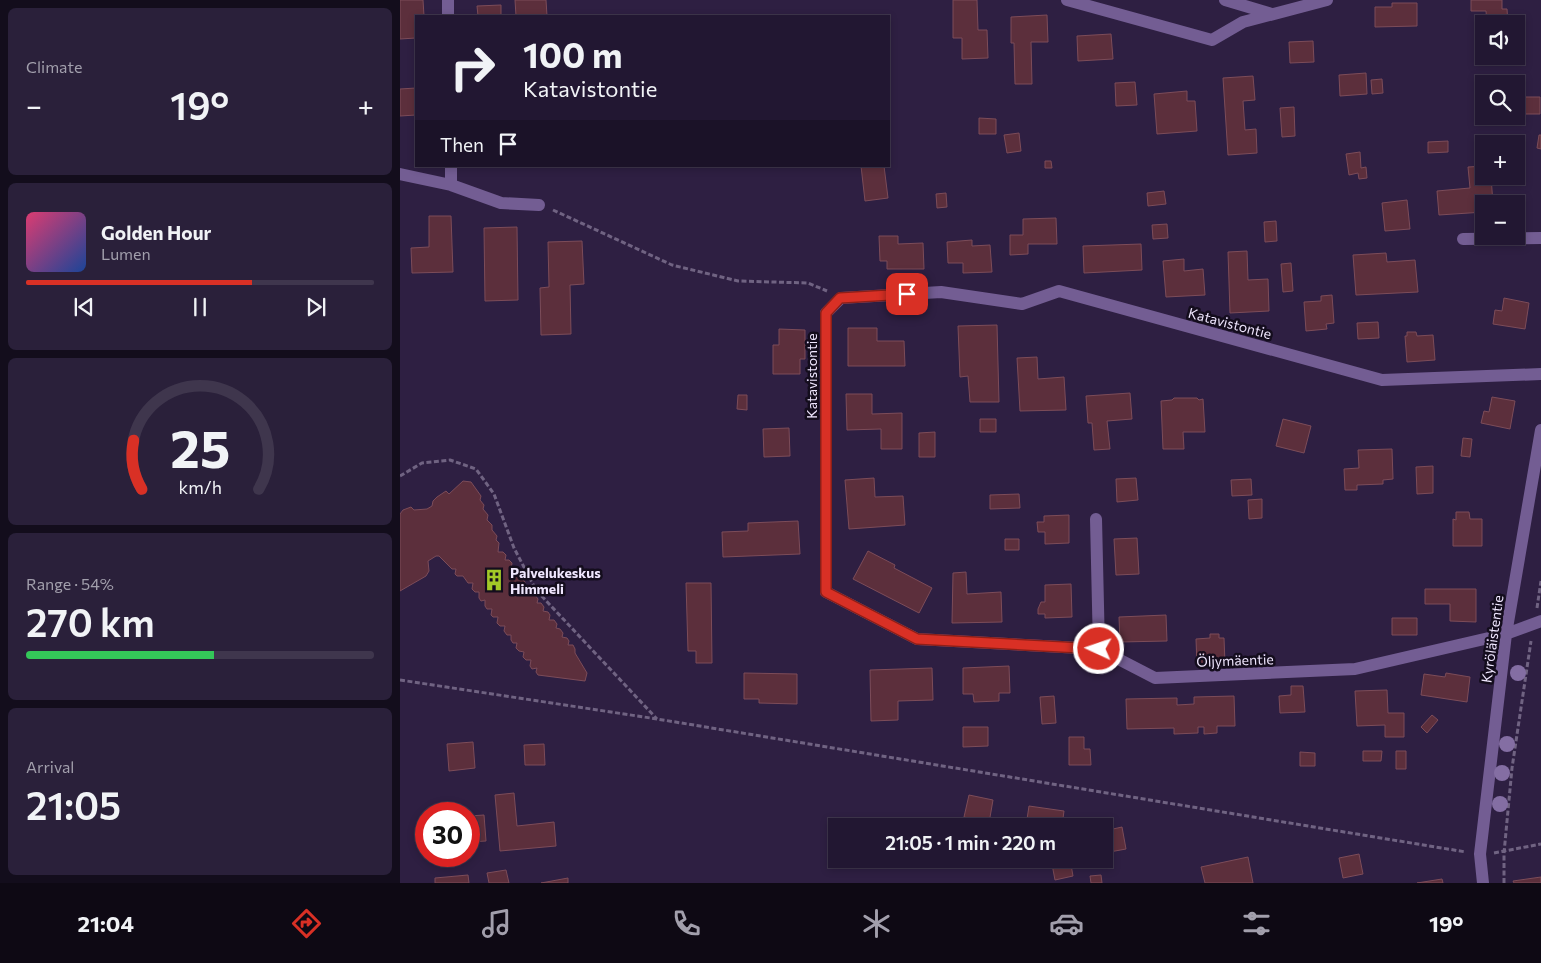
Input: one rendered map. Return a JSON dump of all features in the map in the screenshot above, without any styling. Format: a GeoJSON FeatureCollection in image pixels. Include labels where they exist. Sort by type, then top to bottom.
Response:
{"type":"FeatureCollection","features":[{"type":"Feature","properties":{"kind":"street"},"geometry":{"type":"LineString","coordinates":[[448,0],[448,15]]}},
{"type":"Feature","properties":{"kind":"street"},"geometry":{"type":"LineString","coordinates":[[1068,0],[1212,40],[1243,22],[1327,0]]}},
{"type":"Feature","properties":{"kind":"street"},"geometry":{"type":"LineString","coordinates":[[1225,0],[1274,15]]}},
{"type":"Feature","properties":{"kind":"street"},"geometry":{"type":"LineString","coordinates":[[451,167],[451,185]]}},
{"type":"Feature","properties":{"kind":"street"},"geometry":{"type":"LineString","coordinates":[[400,174],[451,185],[501,203],[539,205]]}},
{"type":"Feature","properties":{"kind":"street"},"geometry":{"type":"LineString","coordinates":[[1463,239],[1541,238]]}},
{"type":"Feature","properties":{"kind":"street","name":"Katavistontie"},"geometry":{"type":"LineString","coordinates":[[1099,649],[917,639],[826,592],[826,313],[840,298],[941,292],[1022,304],[1059,291],[1382,380],[1541,374]]}},
{"type":"Feature","properties":{"kind":"street","name":"Kyröläistentie"},"geometry":{"type":"LineString","coordinates":[[1483,883],[1480,854],[1506,634],[1541,430]]}},
{"type":"Feature","properties":{"kind":"street"},"geometry":{"type":"LineString","coordinates":[[1096,519],[1099,649]]}},
{"type":"Feature","properties":{"kind":"street","name":"Öljymäentie"},"geometry":{"type":"LineString","coordinates":[[1099,649],[1156,678],[1355,669],[1506,634],[1538,622]]}},
{"type":"Feature","properties":{"kind":"path"},"geometry":{"type":"LineString","coordinates":[[539,205],[672,265],[738,281],[808,283],[840,298]]}},
{"type":"Feature","properties":{"kind":"path"},"geometry":{"type":"LineString","coordinates":[[400,476],[422,462],[450,460],[476,469],[494,494],[514,548],[536,590],[657,719]]}},
{"type":"Feature","properties":{"kind":"path"},"geometry":{"type":"LineString","coordinates":[[1504,883],[1504,852],[1512,768],[1538,622],[1541,581]]}},
{"type":"Feature","properties":{"kind":"path"},"geometry":{"type":"LineString","coordinates":[[400,680],[657,719],[1480,854],[1504,852],[1541,844]]}},
{"type":"Feature","properties":{"kind":"building"},"geometry":{"type":"Polygon","coordinates":[[[400,0],[423,0],[424,15],[415,15],[415,38],[400,39],[400,0]]]}},
{"type":"Feature","properties":{"kind":"building"},"geometry":{"type":"Polygon","coordinates":[[[515,0],[546,0],[547,15],[516,15],[515,0]]]}},
{"type":"Feature","properties":{"kind":"building"},"geometry":{"type":"Polygon","coordinates":[[[953,0],[977,0],[978,30],[987,30],[988,58],[962,59],[962,38],[953,38],[953,0]]]}},
{"type":"Feature","properties":{"kind":"building"},"geometry":{"type":"Polygon","coordinates":[[[1471,0],[1502,0],[1502,9],[1507,9],[1507,15],[1486,15],[1486,11],[1471,11],[1471,0]]]}},
{"type":"Feature","properties":{"kind":"building"},"geometry":{"type":"Polygon","coordinates":[[[1392,3],[1417,3],[1417,26],[1375,27],[1375,7],[1392,7],[1392,3]]]}},
{"type":"Feature","properties":{"kind":"building"},"geometry":{"type":"Polygon","coordinates":[[[501,5],[501,15],[478,15],[477,6],[501,5]]]}},
{"type":"Feature","properties":{"kind":"building"},"geometry":{"type":"Polygon","coordinates":[[[1047,15],[1048,42],[1031,42],[1032,84],[1015,84],[1014,43],[1011,43],[1011,17],[1047,15]]]}},
{"type":"Feature","properties":{"kind":"building"},"geometry":{"type":"Polygon","coordinates":[[[1111,34],[1113,59],[1078,61],[1077,36],[1111,34]]]}},
{"type":"Feature","properties":{"kind":"building"},"geometry":{"type":"Polygon","coordinates":[[[1313,41],[1314,62],[1290,63],[1289,42],[1313,41]]]}},
{"type":"Feature","properties":{"kind":"building"},"geometry":{"type":"Polygon","coordinates":[[[1366,73],[1367,94],[1340,96],[1339,75],[1366,73]]]}},
{"type":"Feature","properties":{"kind":"building"},"geometry":{"type":"Polygon","coordinates":[[[1253,76],[1255,100],[1243,101],[1245,130],[1256,129],[1257,153],[1228,155],[1223,78],[1253,76]]]}},
{"type":"Feature","properties":{"kind":"building"},"geometry":{"type":"Polygon","coordinates":[[[1382,79],[1383,93],[1372,94],[1371,80],[1382,79]]]}},
{"type":"Feature","properties":{"kind":"building"},"geometry":{"type":"Polygon","coordinates":[[[1135,82],[1137,105],[1116,106],[1115,83],[1135,82]]]}},
{"type":"Feature","properties":{"kind":"building"},"geometry":{"type":"Polygon","coordinates":[[[415,88],[415,115],[400,116],[400,89],[415,88]]]}},
{"type":"Feature","properties":{"kind":"building"},"geometry":{"type":"Polygon","coordinates":[[[1187,91],[1187,101],[1195,101],[1197,131],[1157,134],[1154,94],[1187,91]]]}},
{"type":"Feature","properties":{"kind":"building"},"geometry":{"type":"Polygon","coordinates":[[[1525,97],[1540,97],[1540,114],[1525,114],[1525,97]]]}},
{"type":"Feature","properties":{"kind":"building"},"geometry":{"type":"Polygon","coordinates":[[[1294,107],[1295,136],[1282,137],[1280,108],[1294,107]]]}},
{"type":"Feature","properties":{"kind":"building"},"geometry":{"type":"Polygon","coordinates":[[[979,118],[996,119],[996,134],[979,134],[979,118]]]}},
{"type":"Feature","properties":{"kind":"building"},"geometry":{"type":"Polygon","coordinates":[[[1019,133],[1021,151],[1007,153],[1004,135],[1019,133]]]}},
{"type":"Feature","properties":{"kind":"building"},"geometry":{"type":"Polygon","coordinates":[[[1539,135],[1541,135],[1541,149],[1537,148],[1539,135]]]}},
{"type":"Feature","properties":{"kind":"building"},"geometry":{"type":"Polygon","coordinates":[[[1448,141],[1448,152],[1428,153],[1428,142],[1448,141]]]}},
{"type":"Feature","properties":{"kind":"building"},"geometry":{"type":"Polygon","coordinates":[[[1360,152],[1361,168],[1366,167],[1367,178],[1359,179],[1358,173],[1349,175],[1346,154],[1360,152]]]}},
{"type":"Feature","properties":{"kind":"building"},"geometry":{"type":"Polygon","coordinates":[[[1045,161],[1051,161],[1052,168],[1045,168],[1045,161]]]}},
{"type":"Feature","properties":{"kind":"building"},"geometry":{"type":"Polygon","coordinates":[[[861,167],[884,167],[888,198],[865,201],[861,167]]]}},
{"type":"Feature","properties":{"kind":"building"},"geometry":{"type":"Polygon","coordinates":[[[1468,167],[1475,167],[1475,185],[1492,185],[1492,195],[1475,195],[1475,213],[1439,215],[1437,191],[1470,188],[1468,167]]]}},
{"type":"Feature","properties":{"kind":"building"},"geometry":{"type":"Polygon","coordinates":[[[1164,191],[1166,204],[1148,206],[1147,193],[1164,191]]]}},
{"type":"Feature","properties":{"kind":"building"},"geometry":{"type":"Polygon","coordinates":[[[946,193],[947,207],[937,208],[936,194],[946,193]]]}},
{"type":"Feature","properties":{"kind":"building"},"geometry":{"type":"Polygon","coordinates":[[[1407,200],[1410,229],[1385,231],[1382,203],[1407,200]]]}},
{"type":"Feature","properties":{"kind":"building"},"geometry":{"type":"Polygon","coordinates":[[[429,216],[451,216],[453,272],[412,273],[411,248],[429,247],[429,216]]]}},
{"type":"Feature","properties":{"kind":"building"},"geometry":{"type":"Polygon","coordinates":[[[1056,218],[1057,244],[1028,244],[1028,254],[1010,255],[1010,235],[1023,235],[1023,219],[1056,218]]]}},
{"type":"Feature","properties":{"kind":"building"},"geometry":{"type":"Polygon","coordinates":[[[1276,221],[1277,241],[1265,242],[1264,222],[1276,221]]]}},
{"type":"Feature","properties":{"kind":"building"},"geometry":{"type":"Polygon","coordinates":[[[1167,224],[1168,238],[1153,239],[1152,225],[1167,224]]]}},
{"type":"Feature","properties":{"kind":"building"},"geometry":{"type":"Polygon","coordinates":[[[517,227],[518,300],[485,301],[484,228],[517,227]]]}},
{"type":"Feature","properties":{"kind":"building"},"geometry":{"type":"Polygon","coordinates":[[[879,236],[898,236],[898,244],[923,243],[924,269],[887,269],[887,261],[880,261],[879,236]]]}},
{"type":"Feature","properties":{"kind":"building"},"geometry":{"type":"Polygon","coordinates":[[[972,240],[972,246],[990,245],[992,272],[963,273],[963,263],[948,263],[947,242],[972,240]]]}},
{"type":"Feature","properties":{"kind":"building"},"geometry":{"type":"Polygon","coordinates":[[[582,241],[584,284],[570,285],[571,334],[541,335],[540,288],[549,287],[548,242],[582,241]]]}},
{"type":"Feature","properties":{"kind":"building"},"geometry":{"type":"Polygon","coordinates":[[[1141,244],[1142,270],[1084,273],[1083,246],[1141,244]]]}},
{"type":"Feature","properties":{"kind":"building"},"geometry":{"type":"Polygon","coordinates":[[[1247,251],[1248,280],[1268,279],[1269,311],[1230,313],[1228,252],[1247,251]]]}},
{"type":"Feature","properties":{"kind":"building"},"geometry":{"type":"Polygon","coordinates":[[[1386,253],[1387,262],[1415,260],[1418,292],[1356,295],[1353,255],[1386,253]]]}},
{"type":"Feature","properties":{"kind":"building"},"geometry":{"type":"Polygon","coordinates":[[[1184,259],[1184,271],[1203,269],[1205,295],[1166,297],[1163,261],[1184,259]]]}},
{"type":"Feature","properties":{"kind":"building"},"geometry":{"type":"Polygon","coordinates":[[[1291,263],[1293,291],[1283,292],[1281,264],[1291,263]]]}},
{"type":"Feature","properties":{"kind":"building"},"geometry":{"type":"Polygon","coordinates":[[[1332,295],[1334,323],[1326,324],[1327,329],[1306,331],[1304,302],[1321,301],[1321,296],[1332,295]]]}},
{"type":"Feature","properties":{"kind":"building"},"geometry":{"type":"Polygon","coordinates":[[[1504,298],[1529,303],[1525,329],[1493,324],[1495,310],[1502,311],[1504,298]]]}},
{"type":"Feature","properties":{"kind":"building"},"geometry":{"type":"Polygon","coordinates":[[[1378,322],[1379,338],[1358,339],[1357,323],[1378,322]]]}},
{"type":"Feature","properties":{"kind":"building"},"geometry":{"type":"Polygon","coordinates":[[[997,325],[999,402],[970,402],[968,376],[960,377],[958,326],[997,325]]]}},
{"type":"Feature","properties":{"kind":"building"},"geometry":{"type":"Polygon","coordinates":[[[848,328],[877,328],[877,341],[904,341],[905,366],[848,366],[848,328]]]}},
{"type":"Feature","properties":{"kind":"building"},"geometry":{"type":"Polygon","coordinates":[[[779,329],[805,330],[805,359],[800,359],[800,374],[773,374],[773,345],[779,345],[779,329]]]}},
{"type":"Feature","properties":{"kind":"building"},"geometry":{"type":"Polygon","coordinates":[[[1407,332],[1416,332],[1417,336],[1433,335],[1435,360],[1407,362],[1405,336],[1407,336],[1407,332]]]}},
{"type":"Feature","properties":{"kind":"building"},"geometry":{"type":"Polygon","coordinates":[[[1037,357],[1038,379],[1064,377],[1066,410],[1020,411],[1017,358],[1037,357]]]}},
{"type":"Feature","properties":{"kind":"building"},"geometry":{"type":"Polygon","coordinates":[[[1130,393],[1132,419],[1107,421],[1110,449],[1094,450],[1092,423],[1088,423],[1086,396],[1130,393]]]}},
{"type":"Feature","properties":{"kind":"building"},"geometry":{"type":"Polygon","coordinates":[[[846,394],[872,394],[872,414],[902,413],[902,449],[881,449],[881,429],[847,430],[846,394]]]}},
{"type":"Feature","properties":{"kind":"building"},"geometry":{"type":"Polygon","coordinates":[[[738,395],[747,395],[747,410],[737,409],[738,395]]]}},
{"type":"Feature","properties":{"kind":"building"},"geometry":{"type":"Polygon","coordinates":[[[1492,397],[1515,401],[1510,429],[1481,423],[1484,411],[1489,412],[1492,397]]]}},
{"type":"Feature","properties":{"kind":"building"},"geometry":{"type":"Polygon","coordinates":[[[1174,398],[1203,399],[1205,432],[1183,432],[1184,449],[1163,449],[1161,401],[1174,398]]]}},
{"type":"Feature","properties":{"kind":"building"},"geometry":{"type":"Polygon","coordinates":[[[980,419],[996,419],[996,432],[980,432],[980,419]]]}},
{"type":"Feature","properties":{"kind":"building"},"geometry":{"type":"Polygon","coordinates":[[[1283,419],[1311,426],[1304,453],[1276,446],[1283,419]]]}},
{"type":"Feature","properties":{"kind":"building"},"geometry":{"type":"Polygon","coordinates":[[[789,428],[790,456],[764,457],[763,429],[789,428]]]}},
{"type":"Feature","properties":{"kind":"building"},"geometry":{"type":"Polygon","coordinates":[[[935,432],[935,457],[919,457],[919,433],[935,432]]]}},
{"type":"Feature","properties":{"kind":"building"},"geometry":{"type":"Polygon","coordinates":[[[1463,438],[1472,439],[1470,457],[1461,456],[1463,438]]]}},
{"type":"Feature","properties":{"kind":"building"},"geometry":{"type":"Polygon","coordinates":[[[1392,449],[1393,479],[1383,480],[1383,484],[1357,485],[1357,490],[1345,490],[1344,469],[1359,468],[1358,450],[1392,449]]]}},
{"type":"Feature","properties":{"kind":"building"},"geometry":{"type":"Polygon","coordinates":[[[1433,466],[1433,493],[1417,494],[1416,467],[1433,466]]]}},
{"type":"Feature","properties":{"kind":"building"},"geometry":{"type":"Polygon","coordinates":[[[874,478],[875,497],[903,496],[905,525],[849,529],[845,480],[874,478]]]}},
{"type":"Feature","properties":{"kind":"building"},"geometry":{"type":"Polygon","coordinates":[[[1136,478],[1138,500],[1117,502],[1116,479],[1136,478]]]}},
{"type":"Feature","properties":{"kind":"building"},"geometry":{"type":"Polygon","coordinates":[[[1251,479],[1252,495],[1232,496],[1231,480],[1251,479]]]}},
{"type":"Feature","properties":{"kind":"building","name":"Palvelukeskus Himmeli"},"geometry":{"type":"Polygon","coordinates":[[[463,481],[471,482],[481,496],[480,500],[484,505],[483,509],[488,515],[487,520],[492,525],[492,530],[497,536],[496,540],[499,543],[498,552],[503,552],[506,555],[505,560],[509,560],[512,563],[511,569],[516,569],[519,573],[518,577],[522,578],[525,582],[524,586],[529,586],[530,594],[535,595],[538,599],[537,603],[541,603],[544,607],[543,611],[548,612],[550,615],[549,620],[554,620],[557,624],[556,628],[560,629],[563,633],[562,637],[567,638],[569,641],[568,645],[573,645],[575,653],[587,673],[585,681],[538,675],[536,672],[537,668],[532,669],[530,666],[531,660],[526,660],[523,657],[524,652],[516,648],[517,643],[513,643],[511,635],[507,635],[504,631],[505,626],[500,626],[497,623],[498,617],[491,615],[492,609],[487,609],[485,600],[481,601],[479,592],[475,592],[472,589],[473,583],[468,583],[463,576],[457,576],[455,574],[456,569],[452,569],[439,556],[428,561],[429,571],[426,576],[400,591],[400,514],[403,510],[411,507],[414,510],[427,509],[432,506],[433,501],[437,497],[446,491],[449,494],[463,481]]]}},
{"type":"Feature","properties":{"kind":"building"},"geometry":{"type":"Polygon","coordinates":[[[1019,494],[1020,508],[990,509],[990,495],[1019,494]]]}},
{"type":"Feature","properties":{"kind":"building"},"geometry":{"type":"Polygon","coordinates":[[[1262,499],[1262,518],[1249,519],[1248,500],[1262,499]]]}},
{"type":"Feature","properties":{"kind":"building"},"geometry":{"type":"Polygon","coordinates":[[[1456,512],[1469,512],[1470,519],[1482,519],[1482,546],[1453,546],[1453,519],[1456,520],[1456,512]]]}},
{"type":"Feature","properties":{"kind":"building"},"geometry":{"type":"Polygon","coordinates":[[[1069,515],[1069,543],[1045,544],[1045,532],[1038,532],[1037,522],[1044,522],[1044,516],[1069,515]]]}},
{"type":"Feature","properties":{"kind":"building"},"geometry":{"type":"Polygon","coordinates":[[[798,521],[800,554],[723,557],[722,532],[748,531],[748,523],[798,521]]]}},
{"type":"Feature","properties":{"kind":"building"},"geometry":{"type":"Polygon","coordinates":[[[1137,538],[1139,574],[1116,575],[1114,539],[1137,538]]]}},
{"type":"Feature","properties":{"kind":"building"},"geometry":{"type":"Polygon","coordinates":[[[1005,539],[1019,539],[1019,550],[1005,550],[1005,539]]]}},
{"type":"Feature","properties":{"kind":"building"},"geometry":{"type":"Polygon","coordinates":[[[868,551],[895,565],[894,568],[932,588],[919,613],[853,579],[868,551]]]}},
{"type":"Feature","properties":{"kind":"building"},"geometry":{"type":"Polygon","coordinates":[[[966,572],[967,594],[1001,592],[1002,622],[952,623],[953,573],[966,572]]]}},
{"type":"Feature","properties":{"kind":"building"},"geometry":{"type":"Polygon","coordinates":[[[686,583],[711,583],[712,663],[696,663],[696,651],[688,651],[686,583]]]}},
{"type":"Feature","properties":{"kind":"building"},"geometry":{"type":"Polygon","coordinates":[[[1071,584],[1072,617],[1045,618],[1045,614],[1038,614],[1041,602],[1045,602],[1045,585],[1071,584]]]}},
{"type":"Feature","properties":{"kind":"building"},"geometry":{"type":"Polygon","coordinates":[[[1425,589],[1476,589],[1476,622],[1450,621],[1450,604],[1425,604],[1425,589]]]}},
{"type":"Feature","properties":{"kind":"building"},"geometry":{"type":"Polygon","coordinates":[[[1166,615],[1167,641],[1120,642],[1119,617],[1166,615]]]}},
{"type":"Feature","properties":{"kind":"building"},"geometry":{"type":"Polygon","coordinates":[[[1392,618],[1417,618],[1417,635],[1392,635],[1392,618]]]}},
{"type":"Feature","properties":{"kind":"building"},"geometry":{"type":"Polygon","coordinates":[[[1210,634],[1219,634],[1219,638],[1224,638],[1225,664],[1197,665],[1196,639],[1210,638],[1210,634]]]}},
{"type":"Feature","properties":{"kind":"building"},"geometry":{"type":"Polygon","coordinates":[[[1009,666],[1010,693],[999,693],[999,701],[974,702],[973,694],[963,694],[963,668],[1009,666]]]}},
{"type":"Feature","properties":{"kind":"building"},"geometry":{"type":"Polygon","coordinates":[[[932,668],[933,700],[898,701],[898,720],[871,721],[870,670],[932,668]]]}},
{"type":"Feature","properties":{"kind":"building"},"geometry":{"type":"Polygon","coordinates":[[[744,673],[797,674],[797,704],[759,703],[759,699],[744,699],[744,673]]]}},
{"type":"Feature","properties":{"kind":"building"},"geometry":{"type":"Polygon","coordinates":[[[1446,673],[1470,677],[1467,702],[1421,695],[1424,674],[1445,677],[1446,673]]]}},
{"type":"Feature","properties":{"kind":"building"},"geometry":{"type":"Polygon","coordinates":[[[1291,686],[1303,686],[1305,712],[1280,713],[1279,696],[1291,695],[1291,686]]]}},
{"type":"Feature","properties":{"kind":"building"},"geometry":{"type":"Polygon","coordinates":[[[1387,690],[1388,713],[1404,713],[1404,737],[1385,737],[1385,725],[1357,726],[1355,691],[1387,690]]]}},
{"type":"Feature","properties":{"kind":"building"},"geometry":{"type":"Polygon","coordinates":[[[1054,696],[1056,723],[1042,724],[1040,697],[1054,696]]]}},
{"type":"Feature","properties":{"kind":"building"},"geometry":{"type":"Polygon","coordinates":[[[1234,696],[1235,726],[1217,726],[1217,733],[1204,734],[1204,727],[1198,727],[1198,733],[1174,734],[1174,728],[1127,729],[1126,699],[1177,698],[1177,705],[1194,704],[1194,697],[1234,696]]]}},
{"type":"Feature","properties":{"kind":"building"},"geometry":{"type":"Polygon","coordinates":[[[1432,715],[1438,720],[1427,733],[1421,727],[1432,715]]]}},
{"type":"Feature","properties":{"kind":"building"},"geometry":{"type":"Polygon","coordinates":[[[963,727],[988,727],[988,746],[963,747],[963,727]]]}},
{"type":"Feature","properties":{"kind":"building"},"geometry":{"type":"Polygon","coordinates":[[[1069,737],[1084,737],[1084,749],[1090,749],[1091,765],[1069,765],[1069,737]]]}},
{"type":"Feature","properties":{"kind":"building"},"geometry":{"type":"Polygon","coordinates":[[[473,742],[475,768],[449,771],[447,744],[473,742]]]}},
{"type":"Feature","properties":{"kind":"building"},"geometry":{"type":"Polygon","coordinates":[[[544,744],[545,765],[525,765],[524,745],[544,744]]]}},
{"type":"Feature","properties":{"kind":"building"},"geometry":{"type":"Polygon","coordinates":[[[1363,751],[1382,751],[1381,761],[1363,761],[1363,751]]]}},
{"type":"Feature","properties":{"kind":"building"},"geometry":{"type":"Polygon","coordinates":[[[1396,751],[1406,751],[1406,769],[1396,769],[1396,751]]]}},
{"type":"Feature","properties":{"kind":"building"},"geometry":{"type":"Polygon","coordinates":[[[1300,752],[1315,753],[1315,766],[1300,766],[1300,752]]]}},
{"type":"Feature","properties":{"kind":"building"},"geometry":{"type":"Polygon","coordinates":[[[514,793],[517,826],[554,822],[556,846],[500,851],[495,795],[514,793]]]}},
{"type":"Feature","properties":{"kind":"building"},"geometry":{"type":"Polygon","coordinates":[[[969,795],[993,800],[990,818],[964,817],[969,795]]]}},
{"type":"Feature","properties":{"kind":"building"},"geometry":{"type":"Polygon","coordinates":[[[1029,806],[1064,811],[1063,818],[1027,818],[1029,806]]]}},
{"type":"Feature","properties":{"kind":"building"},"geometry":{"type":"Polygon","coordinates":[[[480,815],[484,815],[486,841],[480,841],[480,815]]]}},
{"type":"Feature","properties":{"kind":"building"},"geometry":{"type":"Polygon","coordinates":[[[1122,827],[1126,849],[1113,851],[1113,829],[1122,827]]]}},
{"type":"Feature","properties":{"kind":"building"},"geometry":{"type":"Polygon","coordinates":[[[1359,854],[1363,874],[1343,878],[1339,858],[1359,854]]]}},
{"type":"Feature","properties":{"kind":"building"},"geometry":{"type":"Polygon","coordinates":[[[1248,857],[1253,883],[1205,883],[1201,867],[1248,857]]]}},
{"type":"Feature","properties":{"kind":"building"},"geometry":{"type":"Polygon","coordinates":[[[1053,868],[1072,868],[1073,876],[1055,880],[1053,868]]]}},
{"type":"Feature","properties":{"kind":"building"},"geometry":{"type":"Polygon","coordinates":[[[506,870],[509,883],[489,883],[487,873],[506,870]]]}},
{"type":"Feature","properties":{"kind":"building"},"geometry":{"type":"Polygon","coordinates":[[[468,875],[469,883],[435,883],[435,878],[468,875]]]}},
{"type":"Feature","properties":{"kind":"building"},"geometry":{"type":"Polygon","coordinates":[[[1101,875],[1102,883],[1091,883],[1090,876],[1101,875]]]}},
{"type":"Feature","properties":{"kind":"building"},"geometry":{"type":"Polygon","coordinates":[[[1541,877],[1541,883],[1514,883],[1513,881],[1541,877]]]}},
{"type":"Feature","properties":{"kind":"building"},"geometry":{"type":"Polygon","coordinates":[[[568,878],[568,883],[541,883],[568,878]]]}},
{"type":"Feature","properties":{"kind":"building"},"geometry":{"type":"Polygon","coordinates":[[[1442,879],[1443,883],[1417,883],[1442,879]]]}},
{"type":"Feature","properties":{"kind":"place","name":"Palvelukeskus Himmeli"},"geometry":{"type":"Point","coordinates":[494,580]}},
{"type":"Feature","properties":{"kind":"route"},"geometry":{"type":"LineString","coordinates":[[907,294],[840,298],[826,313],[826,592],[917,639],[1099,649]]}}]}
